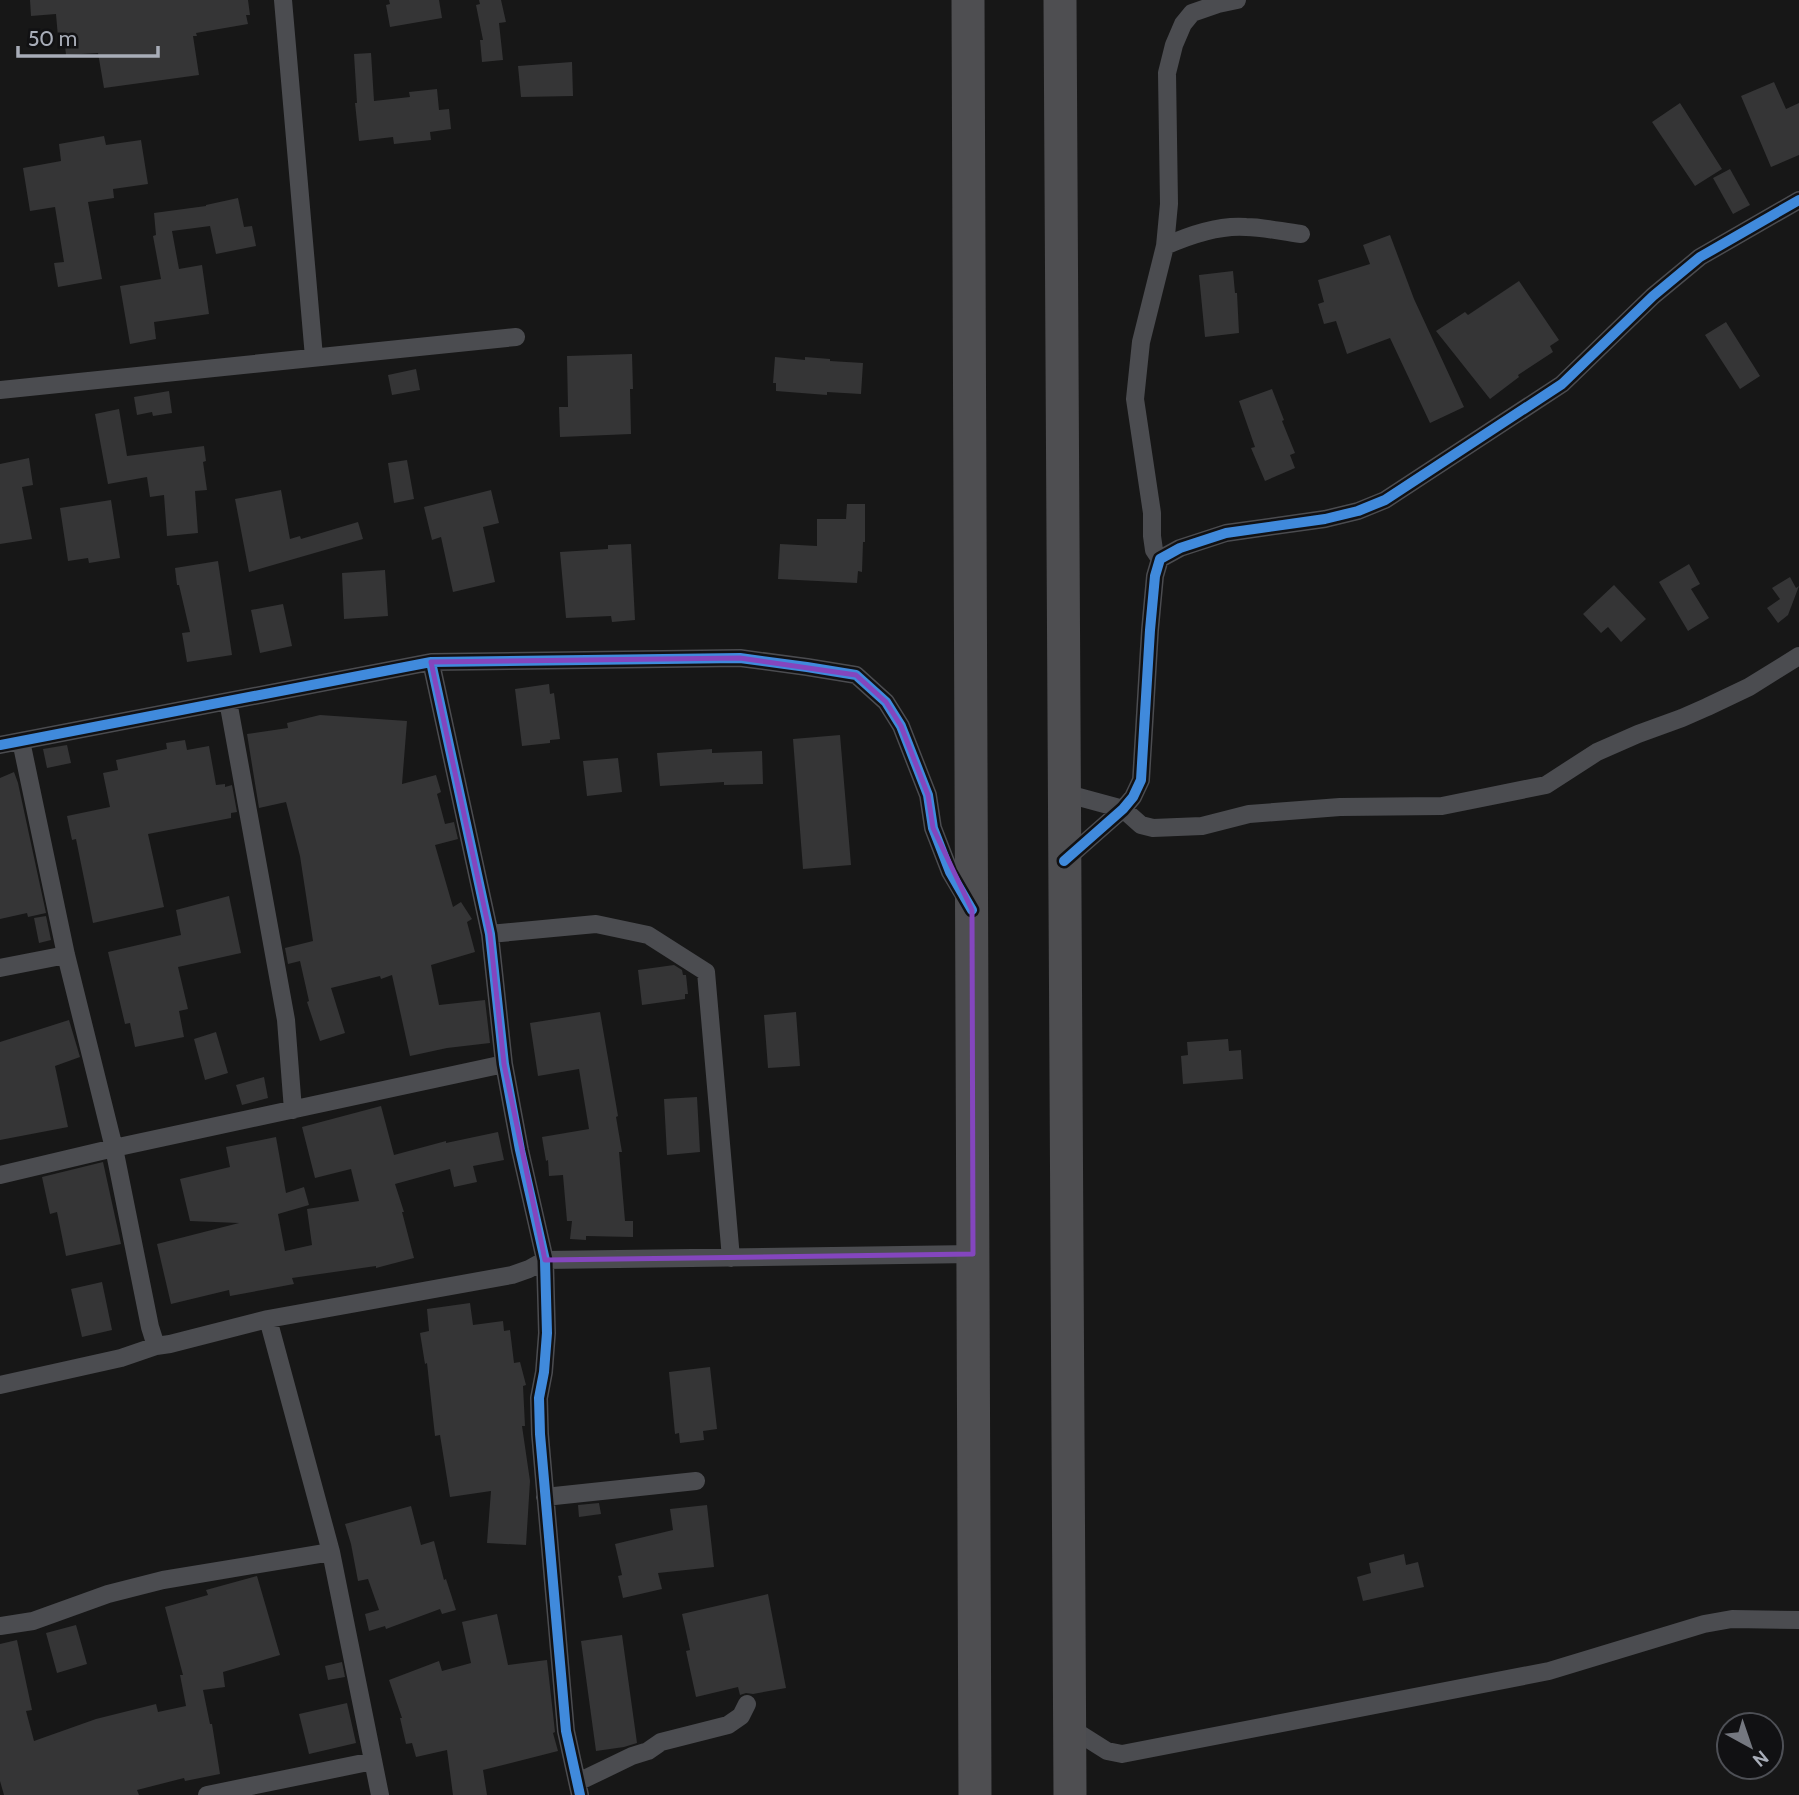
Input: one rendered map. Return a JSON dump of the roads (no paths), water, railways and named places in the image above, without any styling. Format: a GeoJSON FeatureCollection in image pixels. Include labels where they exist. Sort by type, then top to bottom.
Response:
{"type":"FeatureCollection","features":[{"type":"Feature","properties":{"kind":"highway"},"geometry":{"type":"LineString","coordinates":[[968,0],[975,1795]]}},
{"type":"Feature","properties":{"kind":"highway"},"geometry":{"type":"LineString","coordinates":[[1060,0],[1070,1795]]}},
{"type":"Feature","properties":{"kind":"street"},"geometry":{"type":"LineString","coordinates":[[283,0],[314,357]]}},
{"type":"Feature","properties":{"kind":"street"},"geometry":{"type":"LineString","coordinates":[[1160,559],[1154,551],[1152,513],[1135,400],[1141,342],[1165,246],[1169,204],[1167,73],[1183,24],[1192,13],[1237,0]]}},
{"type":"Feature","properties":{"kind":"street"},"geometry":{"type":"LineString","coordinates":[[1064,861],[1123,809],[1133,797],[1141,780],[1150,630],[1155,576],[1160,559],[1180,548],[1226,533],[1325,519],[1358,511],[1385,500],[1562,384],[1653,296],[1700,257],[1799,200]]}},
{"type":"Feature","properties":{"kind":"street"},"geometry":{"type":"LineString","coordinates":[[1165,246],[1186,236],[1244,226],[1301,234]]}},
{"type":"Feature","properties":{"kind":"street"},"geometry":{"type":"LineString","coordinates":[[0,390],[516,337]]}},
{"type":"Feature","properties":{"kind":"street"},"geometry":{"type":"LineString","coordinates":[[1064,793],[1123,809],[1141,825],[1153,828],[1202,825],[1249,814],[1340,807],[1442,806],[1546,785],[1597,752],[1707,707],[1749,687],[1799,656]]}},
{"type":"Feature","properties":{"kind":"street"},"geometry":{"type":"LineString","coordinates":[[0,745],[431,662],[740,658],[856,675],[886,702],[901,726],[928,794],[933,828],[950,872],[972,910]]}},
{"type":"Feature","properties":{"kind":"street"},"geometry":{"type":"LineString","coordinates":[[431,662],[490,934],[503,1064],[545,1260],[547,1333],[539,1398],[540,1434],[566,1731],[579,1788],[615,1763],[648,1751],[661,1742],[728,1726],[741,1716],[747,1704]]}},
{"type":"Feature","properties":{"kind":"street"},"geometry":{"type":"LineString","coordinates":[[228,701],[286,1020],[293,1110]]}},
{"type":"Feature","properties":{"kind":"street"},"geometry":{"type":"LineString","coordinates":[[21,741],[66,955],[114,1148],[156,1346]]}},
{"type":"Feature","properties":{"kind":"street"},"geometry":{"type":"LineString","coordinates":[[490,934],[596,924],[648,935],[706,972],[731,1258]]}},
{"type":"Feature","properties":{"kind":"street"},"geometry":{"type":"LineString","coordinates":[[0,968],[66,955]]}},
{"type":"Feature","properties":{"kind":"street"},"geometry":{"type":"LineString","coordinates":[[0,1175],[503,1064]]}},
{"type":"Feature","properties":{"kind":"street"},"geometry":{"type":"LineString","coordinates":[[0,1385],[121,1358],[156,1346],[268,1319],[512,1275],[545,1260],[974,1254]]}},
{"type":"Feature","properties":{"kind":"street"},"geometry":{"type":"LineString","coordinates":[[268,1319],[331,1552],[380,1795]]}},
{"type":"Feature","properties":{"kind":"street"},"geometry":{"type":"LineString","coordinates":[[545,1497],[696,1481]]}},
{"type":"Feature","properties":{"kind":"street"},"geometry":{"type":"LineString","coordinates":[[0,1626],[33,1621],[108,1594],[163,1580],[331,1552]]}},
{"type":"Feature","properties":{"kind":"street"},"geometry":{"type":"LineString","coordinates":[[1069,1727],[1107,1751],[1122,1754],[1549,1671],[1704,1624],[1732,1619],[1799,1620]]}},
{"type":"Feature","properties":{"kind":"street"},"geometry":{"type":"LineString","coordinates":[[207,1795],[373,1761]]}}]}
